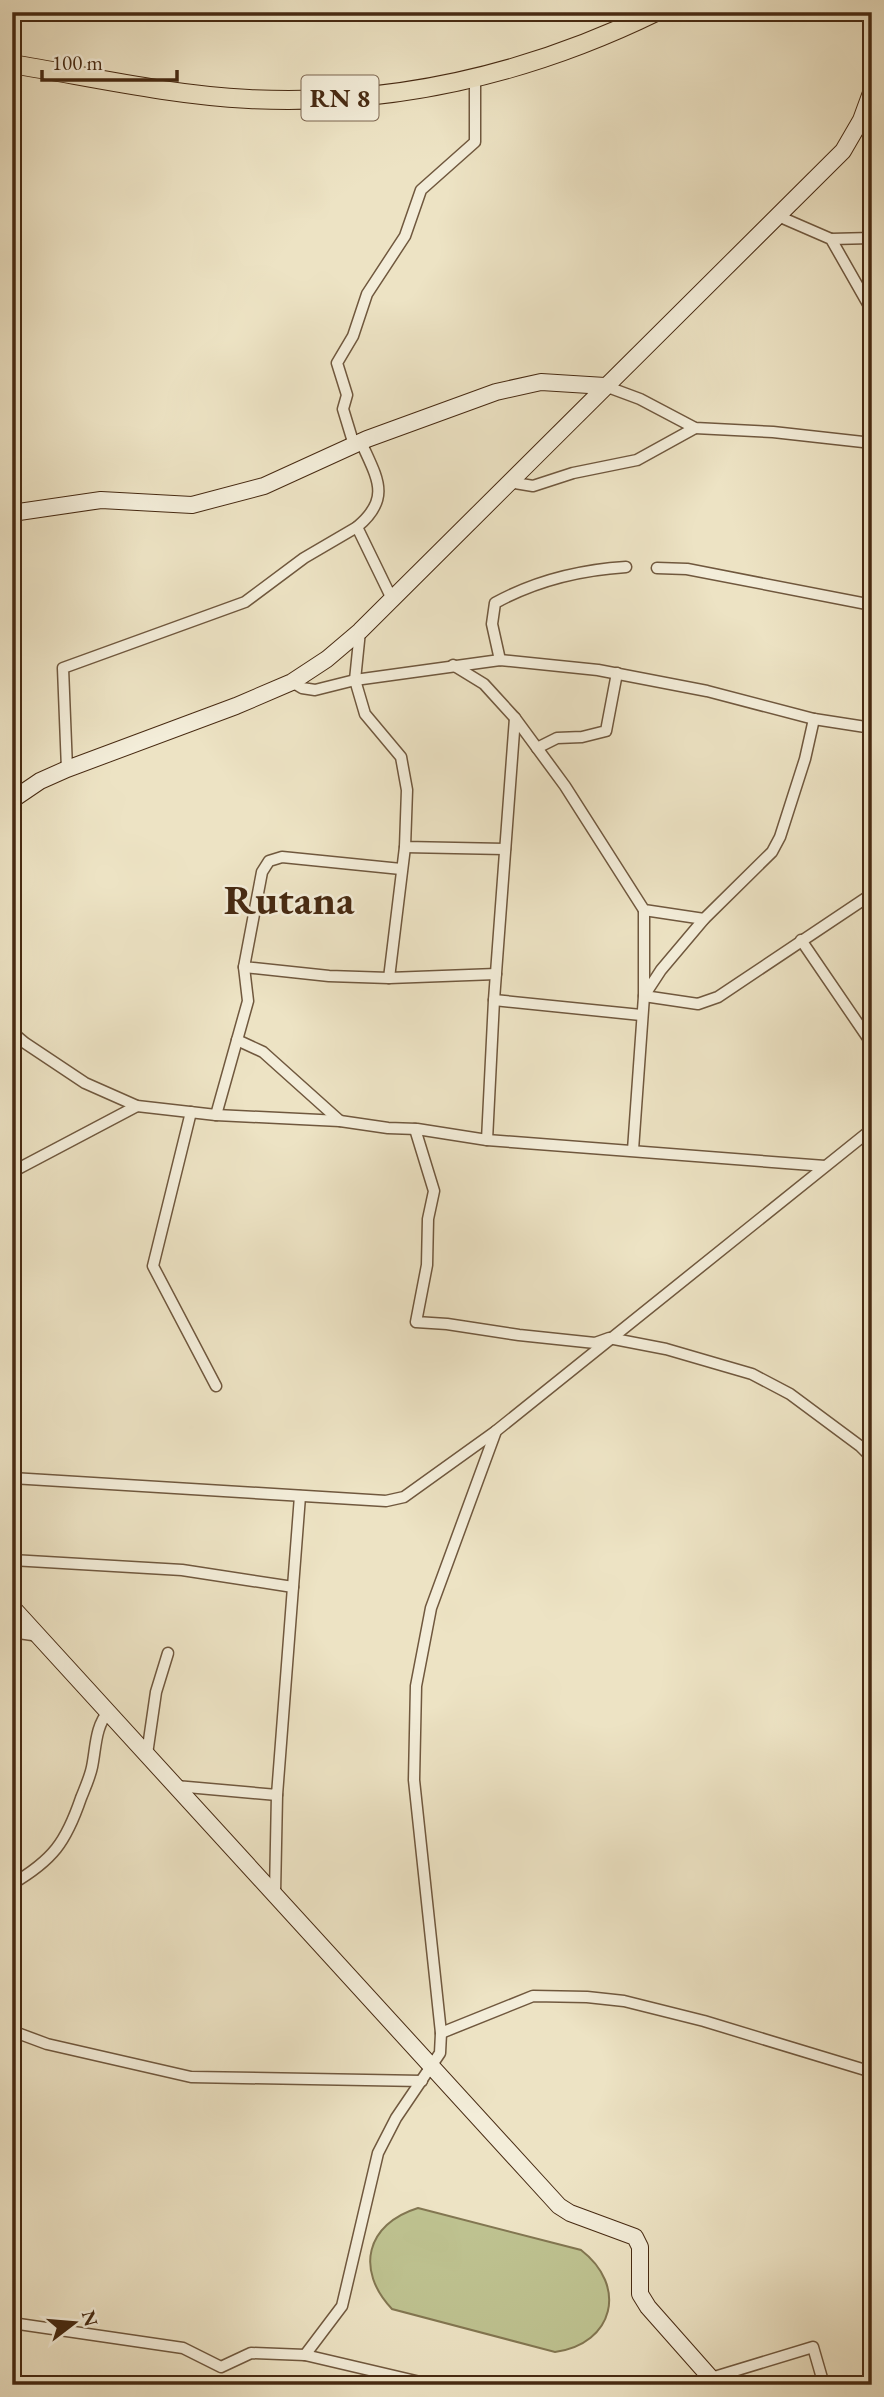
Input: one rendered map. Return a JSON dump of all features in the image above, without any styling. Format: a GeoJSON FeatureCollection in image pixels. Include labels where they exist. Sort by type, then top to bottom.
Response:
{"type":"FeatureCollection","features":[{"type":"Feature","properties":{"kind":"main road","name":"RN 8"},"geometry":{"type":"LineString","coordinates":[[12,64],[185,93],[267,99],[380,96],[475,78],[565,52],[605,37],[656,12]]}},
{"type":"Feature","properties":{"kind":"main road"},"geometry":{"type":"LineString","coordinates":[[12,800],[40,781],[67,769],[236,706],[292,682],[327,659],[360,631],[843,151],[861,120],[872,90]]}},
{"type":"Feature","properties":{"kind":"main road"},"geometry":{"type":"LineString","coordinates":[[12,513],[101,500],[192,505],[264,486],[358,444],[496,392],[541,382],[605,386]]}},
{"type":"Feature","properties":{"kind":"main road"},"geometry":{"type":"LineString","coordinates":[[12,1606],[559,2206],[570,2213],[635,2237],[640,2247],[640,2294],[648,2307],[714,2381]]}},
{"type":"Feature","properties":{"kind":"street"},"geometry":{"type":"LineString","coordinates":[[67,769],[63,668],[245,603],[304,558],[357,527],[371,515],[377,503],[379,489],[375,473],[358,444],[344,409],[347,395],[337,363],[353,336],[367,294],[405,236],[421,190],[475,142],[475,78]]}},
{"type":"Feature","properties":{"kind":"street"},"geometry":{"type":"LineString","coordinates":[[778,216],[831,239],[872,238]]}},
{"type":"Feature","properties":{"kind":"street"},"geometry":{"type":"LineString","coordinates":[[831,239],[872,311]]}},
{"type":"Feature","properties":{"kind":"street"},"geometry":{"type":"LineString","coordinates":[[605,386],[651,404],[695,428],[774,432],[872,443]]}},
{"type":"Feature","properties":{"kind":"street"},"geometry":{"type":"LineString","coordinates":[[509,482],[533,486],[573,473],[636,460],[695,428]]}},
{"type":"Feature","properties":{"kind":"street"},"geometry":{"type":"LineString","coordinates":[[357,527],[392,599]]}},
{"type":"Feature","properties":{"kind":"street"},"geometry":{"type":"LineString","coordinates":[[500,660],[492,624],[495,603],[520,589],[573,573],[626,568]]}},
{"type":"Feature","properties":{"kind":"street"},"geometry":{"type":"LineString","coordinates":[[656,568],[687,569],[872,605]]}},
{"type":"Feature","properties":{"kind":"street"},"geometry":{"type":"LineString","coordinates":[[360,631],[355,680],[365,715],[401,757],[407,790],[405,847],[389,978]]}},
{"type":"Feature","properties":{"kind":"street"},"geometry":{"type":"LineString","coordinates":[[292,682],[311,690],[355,680],[500,660],[617,673],[706,691],[814,719],[872,729]]}},
{"type":"Feature","properties":{"kind":"street"},"geometry":{"type":"LineString","coordinates":[[453,666],[484,684],[515,718],[565,786],[644,910],[644,996],[633,1150]]}},
{"type":"Feature","properties":{"kind":"street"},"geometry":{"type":"LineString","coordinates":[[537,748],[557,737],[582,737],[606,731],[617,673]]}},
{"type":"Feature","properties":{"kind":"street"},"geometry":{"type":"LineString","coordinates":[[487,1140],[494,1000],[515,718]]}},
{"type":"Feature","properties":{"kind":"street"},"geometry":{"type":"LineString","coordinates":[[644,996],[661,970],[704,919],[772,852],[805,759],[814,719]]}},
{"type":"Feature","properties":{"kind":"street"},"geometry":{"type":"LineString","coordinates":[[405,847],[505,849]]}},
{"type":"Feature","properties":{"kind":"street"},"geometry":{"type":"LineString","coordinates":[[216,1115],[248,1001],[244,967],[262,872],[269,861],[282,857],[401,869]]}},
{"type":"Feature","properties":{"kind":"street"},"geometry":{"type":"LineString","coordinates":[[644,996],[698,1004],[718,997],[872,894]]}},
{"type":"Feature","properties":{"kind":"street"},"geometry":{"type":"LineString","coordinates":[[644,910],[704,919]]}},
{"type":"Feature","properties":{"kind":"street"},"geometry":{"type":"LineString","coordinates":[[801,940],[872,1044]]}},
{"type":"Feature","properties":{"kind":"street"},"geometry":{"type":"LineString","coordinates":[[244,967],[329,976],[389,978],[496,974]]}},
{"type":"Feature","properties":{"kind":"street"},"geometry":{"type":"LineString","coordinates":[[494,1000],[641,1015]]}},
{"type":"Feature","properties":{"kind":"street"},"geometry":{"type":"LineString","coordinates":[[12,1032],[85,1083],[137,1106],[216,1115],[340,1121],[487,1140],[825,1166]]}},
{"type":"Feature","properties":{"kind":"street"},"geometry":{"type":"LineString","coordinates":[[237,1040],[262,1052],[340,1121]]}},
{"type":"Feature","properties":{"kind":"street"},"geometry":{"type":"LineString","coordinates":[[12,1172],[137,1106]]}},
{"type":"Feature","properties":{"kind":"street"},"geometry":{"type":"LineString","coordinates":[[191,1112],[153,1266],[216,1386]]}},
{"type":"Feature","properties":{"kind":"street"},"geometry":{"type":"LineString","coordinates":[[415,1129],[434,1191],[428,1219],[427,1265],[416,1322],[595,1343],[609,1338],[666,1349],[752,1374],[790,1394],[872,1458]]}},
{"type":"Feature","properties":{"kind":"street"},"geometry":{"type":"LineString","coordinates":[[12,1478],[386,1501],[404,1497],[496,1431],[872,1129]]}},
{"type":"Feature","properties":{"kind":"street"},"geometry":{"type":"LineString","coordinates":[[305,2355],[342,2305],[378,2153],[396,2118],[440,2053],[441,2033],[414,1780],[416,1686],[431,1608],[496,1431]]}},
{"type":"Feature","properties":{"kind":"street"},"geometry":{"type":"LineString","coordinates":[[275,1893],[277,1795],[300,1496]]}},
{"type":"Feature","properties":{"kind":"street"},"geometry":{"type":"LineString","coordinates":[[12,1560],[182,1570],[293,1587]]}},
{"type":"Feature","properties":{"kind":"street"},"geometry":{"type":"LineString","coordinates":[[12,1632],[39,1636]]}},
{"type":"Feature","properties":{"kind":"street"},"geometry":{"type":"LineString","coordinates":[[147,1754],[156,1692],[167,1653]]}},
{"type":"Feature","properties":{"kind":"street"},"geometry":{"type":"LineString","coordinates":[[12,1884],[36,1870],[53,1853],[71,1828],[92,1768],[102,1718],[109,1711]]}},
{"type":"Feature","properties":{"kind":"street"},"geometry":{"type":"LineString","coordinates":[[176,1786],[277,1795]]}},
{"type":"Feature","properties":{"kind":"street"},"geometry":{"type":"LineString","coordinates":[[441,2033],[533,1996],[587,1997],[624,2001],[704,2021],[872,2073]]}},
{"type":"Feature","properties":{"kind":"street"},"geometry":{"type":"LineString","coordinates":[[12,2031],[47,2044],[191,2077],[422,2081]]}},
{"type":"Feature","properties":{"kind":"street"},"geometry":{"type":"LineString","coordinates":[[12,2323],[183,2348],[221,2367],[251,2353],[305,2355],[433,2385]]}},
{"type":"Feature","properties":{"kind":"street"},"geometry":{"type":"LineString","coordinates":[[714,2381],[813,2347],[824,2385]]}},
{"type":"Feature","properties":{"kind":"green space"},"geometry":{"type":"Polygon","coordinates":[[[418,2208],[581,2250],[596,2264],[605,2280],[609,2296],[608,2311],[602,2326],[591,2338],[575,2347],[555,2352],[392,2309],[380,2294],[373,2279],[370,2264],[372,2250],[377,2237],[387,2225],[400,2215],[418,2208]]]}},
{"type":"Feature","properties":{"kind":"district","name":"Rutana"},"geometry":{"type":"Point","coordinates":[289,899]}}]}
